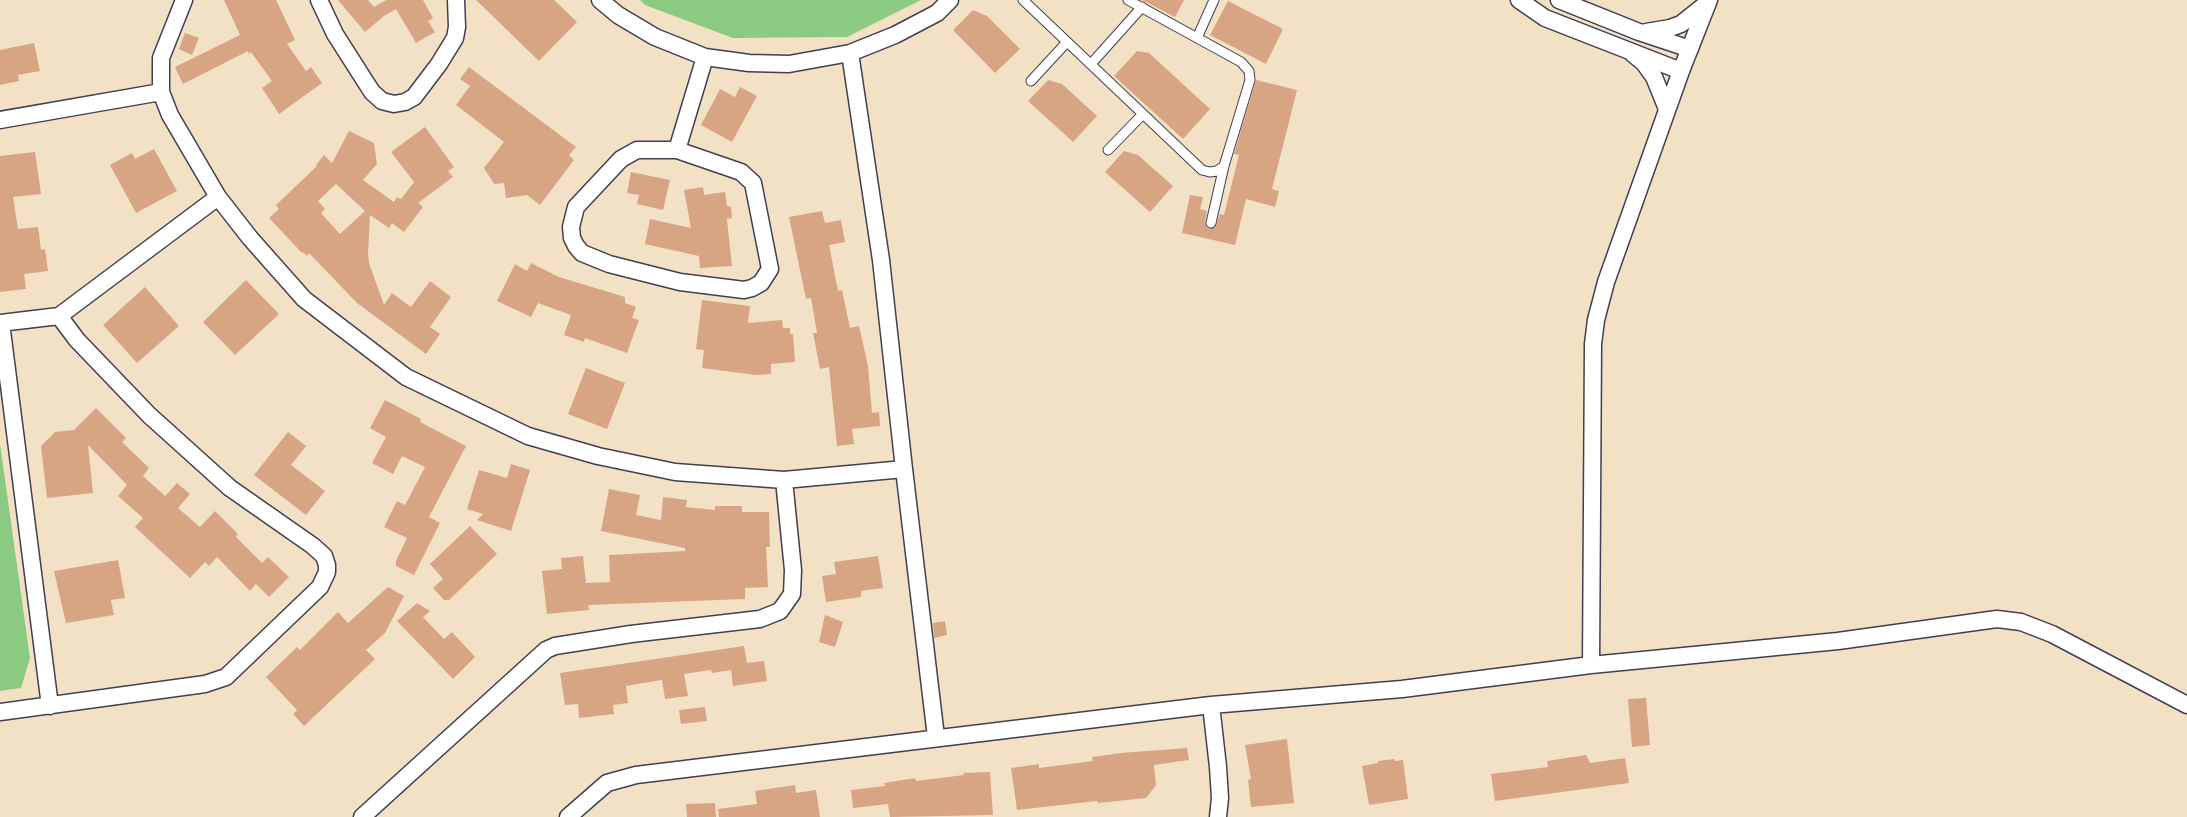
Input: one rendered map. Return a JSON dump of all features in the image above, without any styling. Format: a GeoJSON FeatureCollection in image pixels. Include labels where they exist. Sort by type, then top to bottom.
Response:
{"type":"FeatureCollection","features":[{"type":"Feature","properties":{"kind":"street"},"geometry":{"type":"LineString","coordinates":[[184,0],[161,58],[161,92],[170,115],[218,197],[250,238],[304,299],[406,376],[528,436],[598,456],[675,472],[784,480],[904,470]]}},
{"type":"Feature","properties":{"kind":"street"},"geometry":{"type":"LineString","coordinates":[[319,0],[335,34],[372,92],[382,101],[394,104],[405,102],[414,97],[439,64],[451,44],[457,33],[456,0]]}},
{"type":"Feature","properties":{"kind":"street"},"geometry":{"type":"LineString","coordinates":[[600,0],[618,15],[655,37],[704,57],[749,63],[789,64],[850,53],[895,35],[937,12],[950,0]]}},
{"type":"Feature","properties":{"kind":"street"},"geometry":{"type":"LineString","coordinates":[[1519,0],[1545,18],[1681,71]]}},
{"type":"Feature","properties":{"kind":"street"},"geometry":{"type":"LineString","coordinates":[[1559,0],[1639,32],[1690,49]]}},
{"type":"Feature","properties":{"kind":"street"},"geometry":{"type":"LineString","coordinates":[[1639,32],[1664,30],[1681,24],[1708,1]]}},
{"type":"Feature","properties":{"kind":"street"},"geometry":{"type":"LineString","coordinates":[[1591,665],[1594,344],[1596,320],[1606,282],[1708,1]]}},
{"type":"Feature","properties":{"kind":"street"},"geometry":{"type":"LineString","coordinates":[[1626,48],[1649,70],[1668,109]]}},
{"type":"Feature","properties":{"kind":"street"},"geometry":{"type":"LineString","coordinates":[[850,53],[881,260],[936,738]]}},
{"type":"Feature","properties":{"kind":"street"},"geometry":{"type":"LineString","coordinates":[[677,150],[704,57]]}},
{"type":"Feature","properties":{"kind":"street"},"geometry":{"type":"LineString","coordinates":[[0,120],[161,92]]}},
{"type":"Feature","properties":{"kind":"street"},"geometry":{"type":"LineString","coordinates":[[637,150],[677,150],[741,172],[753,183],[770,269],[767,276],[752,288],[744,290],[680,282],[609,264],[582,253],[576,246],[572,238],[571,227],[576,207],[621,159],[637,150]]}},
{"type":"Feature","properties":{"kind":"street"},"geometry":{"type":"LineString","coordinates":[[50,706],[1,323],[58,316],[218,197]]}},
{"type":"Feature","properties":{"kind":"street"},"geometry":{"type":"LineString","coordinates":[[0,712],[205,684],[226,677],[320,587],[327,572],[324,556],[313,546],[230,488],[149,415],[77,340],[58,316]]}},
{"type":"Feature","properties":{"kind":"street"},"geometry":{"type":"LineString","coordinates":[[362,817],[535,658],[550,648],[631,634],[760,619],[780,610],[792,594],[784,480]]}},
{"type":"Feature","properties":{"kind":"street"},"geometry":{"type":"LineString","coordinates":[[568,817],[607,784],[636,775],[1211,705],[1402,689],[1591,665],[1838,641],[1997,619],[2022,622],[2052,634],[2187,705]]}},
{"type":"Feature","properties":{"kind":"street"},"geometry":{"type":"LineString","coordinates":[[1211,705],[1220,798],[1218,817]]}},
{"type":"Feature","properties":{"kind":"lane"},"geometry":{"type":"LineString","coordinates":[[1023,0],[1202,170],[1218,171],[1224,166]]}},
{"type":"Feature","properties":{"kind":"lane"},"geometry":{"type":"LineString","coordinates":[[1128,0],[1241,62],[1249,71],[1250,80],[1224,166],[1211,223]]}},
{"type":"Feature","properties":{"kind":"lane"},"geometry":{"type":"LineString","coordinates":[[1197,38],[1214,0]]}},
{"type":"Feature","properties":{"kind":"lane"},"geometry":{"type":"LineString","coordinates":[[1090,64],[1142,8]]}},
{"type":"Feature","properties":{"kind":"lane"},"geometry":{"type":"LineString","coordinates":[[1031,80],[1067,42]]}},
{"type":"Feature","properties":{"kind":"lane"},"geometry":{"type":"LineString","coordinates":[[1108,150],[1143,114]]}},
{"type":"Feature","properties":{"kind":"green space"},"geometry":{"type":"Polygon","coordinates":[[[640,0],[921,0],[847,37],[733,38],[645,5],[640,0]]]}},
{"type":"Feature","properties":{"kind":"green space"},"geometry":{"type":"Polygon","coordinates":[[[0,444],[30,658],[21,688],[0,691],[0,444]]]}},
{"type":"Feature","properties":{"kind":"building"},"geometry":{"type":"Polygon","coordinates":[[[224,0],[276,0],[295,40],[287,44],[306,71],[311,67],[322,83],[279,114],[262,88],[272,81],[251,52],[249,54],[248,51],[183,84],[175,67],[240,35],[224,0]]]}},
{"type":"Feature","properties":{"kind":"building"},"geometry":{"type":"Polygon","coordinates":[[[338,0],[368,0],[374,7],[386,0],[423,0],[433,18],[428,21],[435,32],[416,43],[396,9],[384,16],[365,32],[338,0]]]}},
{"type":"Feature","properties":{"kind":"building"},"geometry":{"type":"Polygon","coordinates":[[[476,0],[554,0],[577,22],[539,61],[476,0]]]}},
{"type":"Feature","properties":{"kind":"building"},"geometry":{"type":"Polygon","coordinates":[[[1142,0],[1184,0],[1175,17],[1142,0]]]}},
{"type":"Feature","properties":{"kind":"building"},"geometry":{"type":"Polygon","coordinates":[[[1228,1],[1283,29],[1266,64],[1210,35],[1228,1]]]}},
{"type":"Feature","properties":{"kind":"building"},"geometry":{"type":"Polygon","coordinates":[[[973,10],[987,16],[1020,49],[995,73],[953,30],[973,10]]]}},
{"type":"Feature","properties":{"kind":"building"},"geometry":{"type":"Polygon","coordinates":[[[185,33],[199,38],[192,55],[179,49],[185,33]]]}},
{"type":"Feature","properties":{"kind":"building"},"geometry":{"type":"Polygon","coordinates":[[[34,43],[40,71],[18,75],[19,81],[0,85],[0,50],[34,43]]]}},
{"type":"Feature","properties":{"kind":"building"},"geometry":{"type":"Polygon","coordinates":[[[1137,51],[1149,53],[1210,109],[1183,139],[1114,76],[1137,51]]]}},
{"type":"Feature","properties":{"kind":"building"},"geometry":{"type":"Polygon","coordinates":[[[469,67],[576,147],[569,155],[574,160],[540,205],[527,195],[506,198],[504,183],[494,184],[484,168],[504,142],[456,105],[470,86],[460,79],[469,67]]]}},
{"type":"Feature","properties":{"kind":"building"},"geometry":{"type":"Polygon","coordinates":[[[1048,80],[1062,84],[1097,116],[1073,142],[1028,101],[1048,80]]]}},
{"type":"Feature","properties":{"kind":"building"},"geometry":{"type":"Polygon","coordinates":[[[1256,80],[1297,90],[1272,189],[1279,191],[1275,207],[1246,199],[1235,245],[1182,233],[1190,195],[1203,197],[1200,209],[1207,211],[1205,222],[1207,228],[1215,228],[1220,214],[1224,215],[1239,155],[1234,154],[1256,80]]]}},
{"type":"Feature","properties":{"kind":"building"},"geometry":{"type":"Polygon","coordinates":[[[740,87],[757,96],[732,142],[701,125],[720,89],[735,97],[740,87]]]}},
{"type":"Feature","properties":{"kind":"building"},"geometry":{"type":"Polygon","coordinates":[[[425,127],[454,167],[448,171],[453,177],[418,203],[423,207],[404,232],[392,223],[389,228],[370,215],[369,263],[384,305],[392,293],[411,307],[430,281],[451,297],[430,327],[440,334],[426,354],[357,303],[309,253],[307,256],[302,253],[269,218],[279,209],[276,205],[317,166],[324,155],[332,163],[349,131],[374,143],[377,164],[363,180],[394,202],[397,197],[401,199],[414,182],[391,152],[425,127]],[[336,184],[318,201],[325,209],[321,213],[340,234],[365,211],[336,184]]]}},
{"type":"Feature","properties":{"kind":"building"},"geometry":{"type":"Polygon","coordinates":[[[154,149],[177,191],[136,213],[110,165],[132,153],[135,159],[154,149]]]}},
{"type":"Feature","properties":{"kind":"building"},"geometry":{"type":"Polygon","coordinates":[[[1124,151],[1138,155],[1173,186],[1150,212],[1105,172],[1124,151]]]}},
{"type":"Feature","properties":{"kind":"building"},"geometry":{"type":"Polygon","coordinates":[[[35,152],[41,194],[13,197],[18,229],[38,227],[41,250],[45,249],[48,271],[24,274],[26,289],[0,292],[0,156],[35,152]]]}},
{"type":"Feature","properties":{"kind":"building"},"geometry":{"type":"Polygon","coordinates":[[[631,172],[670,180],[663,210],[637,204],[639,195],[627,193],[631,172]]]}},
{"type":"Feature","properties":{"kind":"building"},"geometry":{"type":"Polygon","coordinates":[[[703,187],[704,195],[725,192],[727,206],[731,207],[732,218],[727,219],[732,266],[700,268],[699,256],[645,244],[650,219],[691,228],[684,190],[703,187]]]}},
{"type":"Feature","properties":{"kind":"building"},"geometry":{"type":"Polygon","coordinates":[[[822,211],[825,223],[841,220],[845,242],[829,245],[838,291],[842,290],[850,328],[859,326],[868,366],[872,413],[879,412],[880,426],[852,429],[854,444],[837,446],[829,367],[820,369],[813,333],[817,333],[811,298],[806,299],[789,217],[822,211]]]}},
{"type":"Feature","properties":{"kind":"building"},"geometry":{"type":"Polygon","coordinates":[[[531,263],[559,277],[625,297],[625,303],[636,307],[632,318],[639,320],[627,353],[585,338],[584,342],[564,335],[571,315],[538,303],[531,317],[497,301],[515,264],[527,271],[531,263]]]}},
{"type":"Feature","properties":{"kind":"building"},"geometry":{"type":"Polygon","coordinates":[[[246,280],[279,314],[235,355],[203,322],[246,280]]]}},
{"type":"Feature","properties":{"kind":"building"},"geometry":{"type":"Polygon","coordinates":[[[145,287],[179,326],[137,363],[103,325],[145,287]]]}},
{"type":"Feature","properties":{"kind":"building"},"geometry":{"type":"Polygon","coordinates":[[[702,300],[750,306],[748,323],[782,320],[783,328],[790,328],[790,334],[793,334],[795,362],[771,364],[771,374],[756,375],[702,368],[704,350],[696,349],[702,300]]]}},
{"type":"Feature","properties":{"kind":"building"},"geometry":{"type":"Polygon","coordinates":[[[586,368],[625,383],[607,429],[568,414],[586,368]]]}},
{"type":"Feature","properties":{"kind":"building"},"geometry":{"type":"Polygon","coordinates":[[[385,400],[421,419],[420,422],[466,446],[429,517],[440,523],[414,575],[396,566],[396,561],[407,538],[384,527],[397,501],[405,505],[425,467],[402,456],[393,474],[372,463],[386,437],[370,428],[385,400]]]}},
{"type":"Feature","properties":{"kind":"building"},"geometry":{"type":"Polygon","coordinates":[[[96,408],[126,438],[122,442],[149,468],[143,476],[165,496],[177,483],[190,494],[178,508],[200,527],[215,511],[238,534],[236,537],[262,563],[268,557],[289,577],[269,597],[256,584],[250,591],[217,557],[209,566],[205,562],[190,578],[135,527],[143,518],[118,496],[127,485],[88,445],[93,493],[47,498],[41,446],[55,432],[74,430],[96,408]]]}},
{"type":"Feature","properties":{"kind":"building"},"geometry":{"type":"Polygon","coordinates":[[[288,432],[306,446],[291,465],[325,491],[306,515],[254,475],[288,432]]]}},
{"type":"Feature","properties":{"kind":"building"},"geometry":{"type":"Polygon","coordinates":[[[511,464],[530,470],[511,531],[477,520],[483,514],[467,509],[479,470],[507,478],[511,464]]]}},
{"type":"Feature","properties":{"kind":"building"},"geometry":{"type":"Polygon","coordinates":[[[609,489],[640,495],[636,515],[661,520],[663,497],[687,500],[686,507],[715,510],[715,506],[742,506],[742,512],[769,512],[770,547],[766,547],[768,587],[745,588],[745,599],[588,605],[589,610],[547,614],[542,571],[562,569],[561,558],[583,556],[586,583],[610,582],[609,555],[685,551],[685,548],[601,531],[609,489]]]}},
{"type":"Feature","properties":{"kind":"building"},"geometry":{"type":"Polygon","coordinates":[[[470,526],[497,554],[449,600],[444,600],[433,588],[443,579],[430,564],[470,526]]]}},
{"type":"Feature","properties":{"kind":"building"},"geometry":{"type":"Polygon","coordinates":[[[878,556],[883,588],[861,591],[861,597],[826,602],[822,576],[836,574],[834,562],[878,556]]]}},
{"type":"Feature","properties":{"kind":"building"},"geometry":{"type":"Polygon","coordinates":[[[118,560],[125,598],[111,600],[114,615],[66,623],[54,571],[118,560]]]}},
{"type":"Feature","properties":{"kind":"building"},"geometry":{"type":"Polygon","coordinates":[[[388,587],[404,596],[385,633],[366,650],[375,659],[304,726],[293,714],[297,710],[266,677],[297,647],[300,650],[338,612],[348,623],[388,587]]]}},
{"type":"Feature","properties":{"kind":"building"},"geometry":{"type":"Polygon","coordinates":[[[417,603],[430,611],[423,617],[444,639],[452,632],[475,657],[453,679],[397,621],[417,603]]]}},
{"type":"Feature","properties":{"kind":"building"},"geometry":{"type":"Polygon","coordinates":[[[825,615],[843,622],[835,647],[819,642],[825,615]]]}},
{"type":"Feature","properties":{"kind":"building"},"geometry":{"type":"Polygon","coordinates":[[[945,621],[947,635],[934,638],[933,623],[945,621]]]}},
{"type":"Feature","properties":{"kind":"building"},"geometry":{"type":"Polygon","coordinates":[[[744,646],[747,663],[764,661],[767,681],[733,686],[731,670],[712,673],[711,670],[684,674],[688,696],[665,699],[662,680],[626,686],[628,703],[613,705],[614,714],[579,718],[578,704],[565,705],[560,673],[744,646]]]}},
{"type":"Feature","properties":{"kind":"building"},"geometry":{"type":"Polygon","coordinates":[[[1646,698],[1650,745],[1632,747],[1628,699],[1646,698]]]}},
{"type":"Feature","properties":{"kind":"building"},"geometry":{"type":"Polygon","coordinates":[[[705,707],[707,721],[681,724],[679,710],[705,707]]]}},
{"type":"Feature","properties":{"kind":"building"},"geometry":{"type":"Polygon","coordinates":[[[1287,739],[1294,803],[1251,807],[1248,780],[1251,779],[1245,745],[1287,739]]]}},
{"type":"Feature","properties":{"kind":"building"},"geometry":{"type":"Polygon","coordinates":[[[1187,748],[1189,760],[1154,765],[1156,785],[1146,798],[1098,803],[1097,801],[1017,810],[1011,768],[1039,764],[1039,768],[1093,761],[1092,757],[1121,753],[1187,748]]]}},
{"type":"Feature","properties":{"kind":"building"},"geometry":{"type":"Polygon","coordinates":[[[1586,755],[1590,763],[1625,758],[1629,783],[1495,801],[1491,774],[1548,767],[1547,761],[1586,755]]]}},
{"type":"Feature","properties":{"kind":"building"},"geometry":{"type":"Polygon","coordinates":[[[1394,759],[1395,761],[1403,760],[1408,799],[1369,805],[1362,766],[1394,759]]]}},
{"type":"Feature","properties":{"kind":"building"},"geometry":{"type":"Polygon","coordinates":[[[990,772],[993,815],[890,817],[888,804],[853,808],[851,790],[885,786],[884,783],[915,778],[916,781],[964,775],[963,773],[990,772]]]}},
{"type":"Feature","properties":{"kind":"building"},"geometry":{"type":"Polygon","coordinates":[[[795,785],[796,793],[816,790],[820,817],[719,817],[718,809],[757,804],[755,791],[795,785]]]}},
{"type":"Feature","properties":{"kind":"building"},"geometry":{"type":"Polygon","coordinates":[[[715,803],[716,817],[687,817],[686,804],[715,803]]]}}]}
